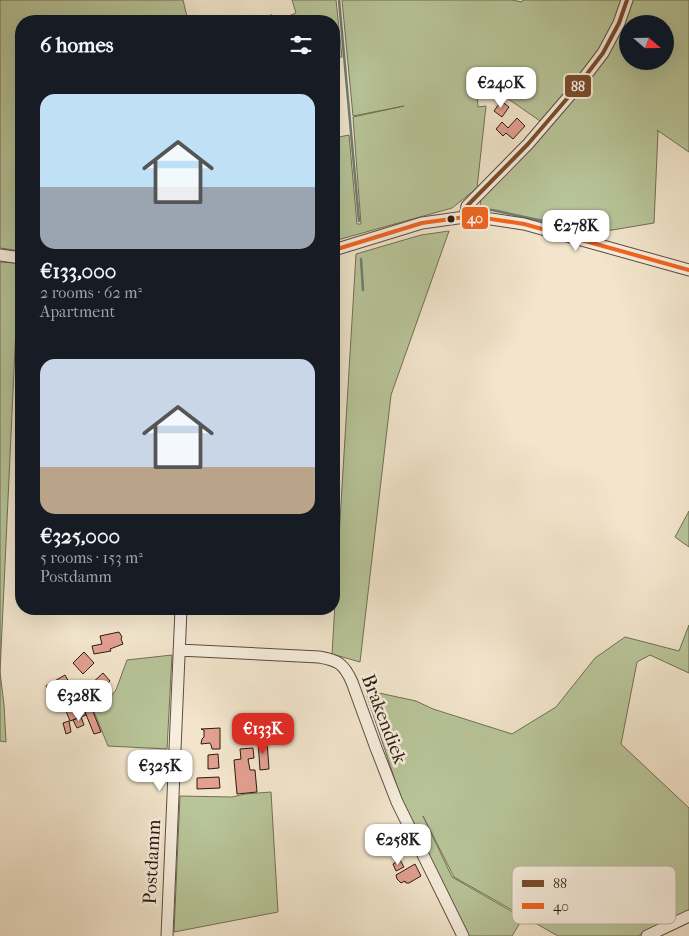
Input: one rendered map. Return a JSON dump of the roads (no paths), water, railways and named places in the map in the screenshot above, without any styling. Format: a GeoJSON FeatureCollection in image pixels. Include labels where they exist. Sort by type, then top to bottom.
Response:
{"type":"FeatureCollection","features":[{"type":"Feature","properties":{"kind":"street"},"geometry":{"type":"LineString","coordinates":[[465,217],[467,206],[528,144],[577,87],[603,53],[619,23],[627,0]]}},
{"type":"Feature","properties":{"kind":"street"},"geometry":{"type":"LineString","coordinates":[[340,248],[422,223],[465,217],[524,224],[689,270]]}},
{"type":"Feature","properties":{"kind":"street"},"geometry":{"type":"LineString","coordinates":[[0,256],[15,257]]}},
{"type":"Feature","properties":{"kind":"street","name":"Postdamm"},"geometry":{"type":"LineString","coordinates":[[167,936],[181,615]]}},
{"type":"Feature","properties":{"kind":"street","name":"Brakendiek"},"geometry":{"type":"LineString","coordinates":[[180,650],[319,657],[333,659],[340,663],[348,672],[397,802],[463,936]]}},
{"type":"Feature","properties":{"kind":"street"},"geometry":{"type":"LineString","coordinates":[[676,922],[689,916]]}},
{"type":"Feature","properties":{"kind":"street"},"geometry":{"type":"LineString","coordinates":[[647,936],[672,924]]}},
{"type":"Feature","properties":{"kind":"waterway"},"geometry":{"type":"LineString","coordinates":[[339,0],[359,221]]}},
{"type":"Feature","properties":{"kind":"waterway"},"geometry":{"type":"LineString","coordinates":[[480,210],[492,210],[599,233]]}},
{"type":"Feature","properties":{"kind":"waterway"},"geometry":{"type":"LineString","coordinates":[[361,259],[363,290]]}}]}
